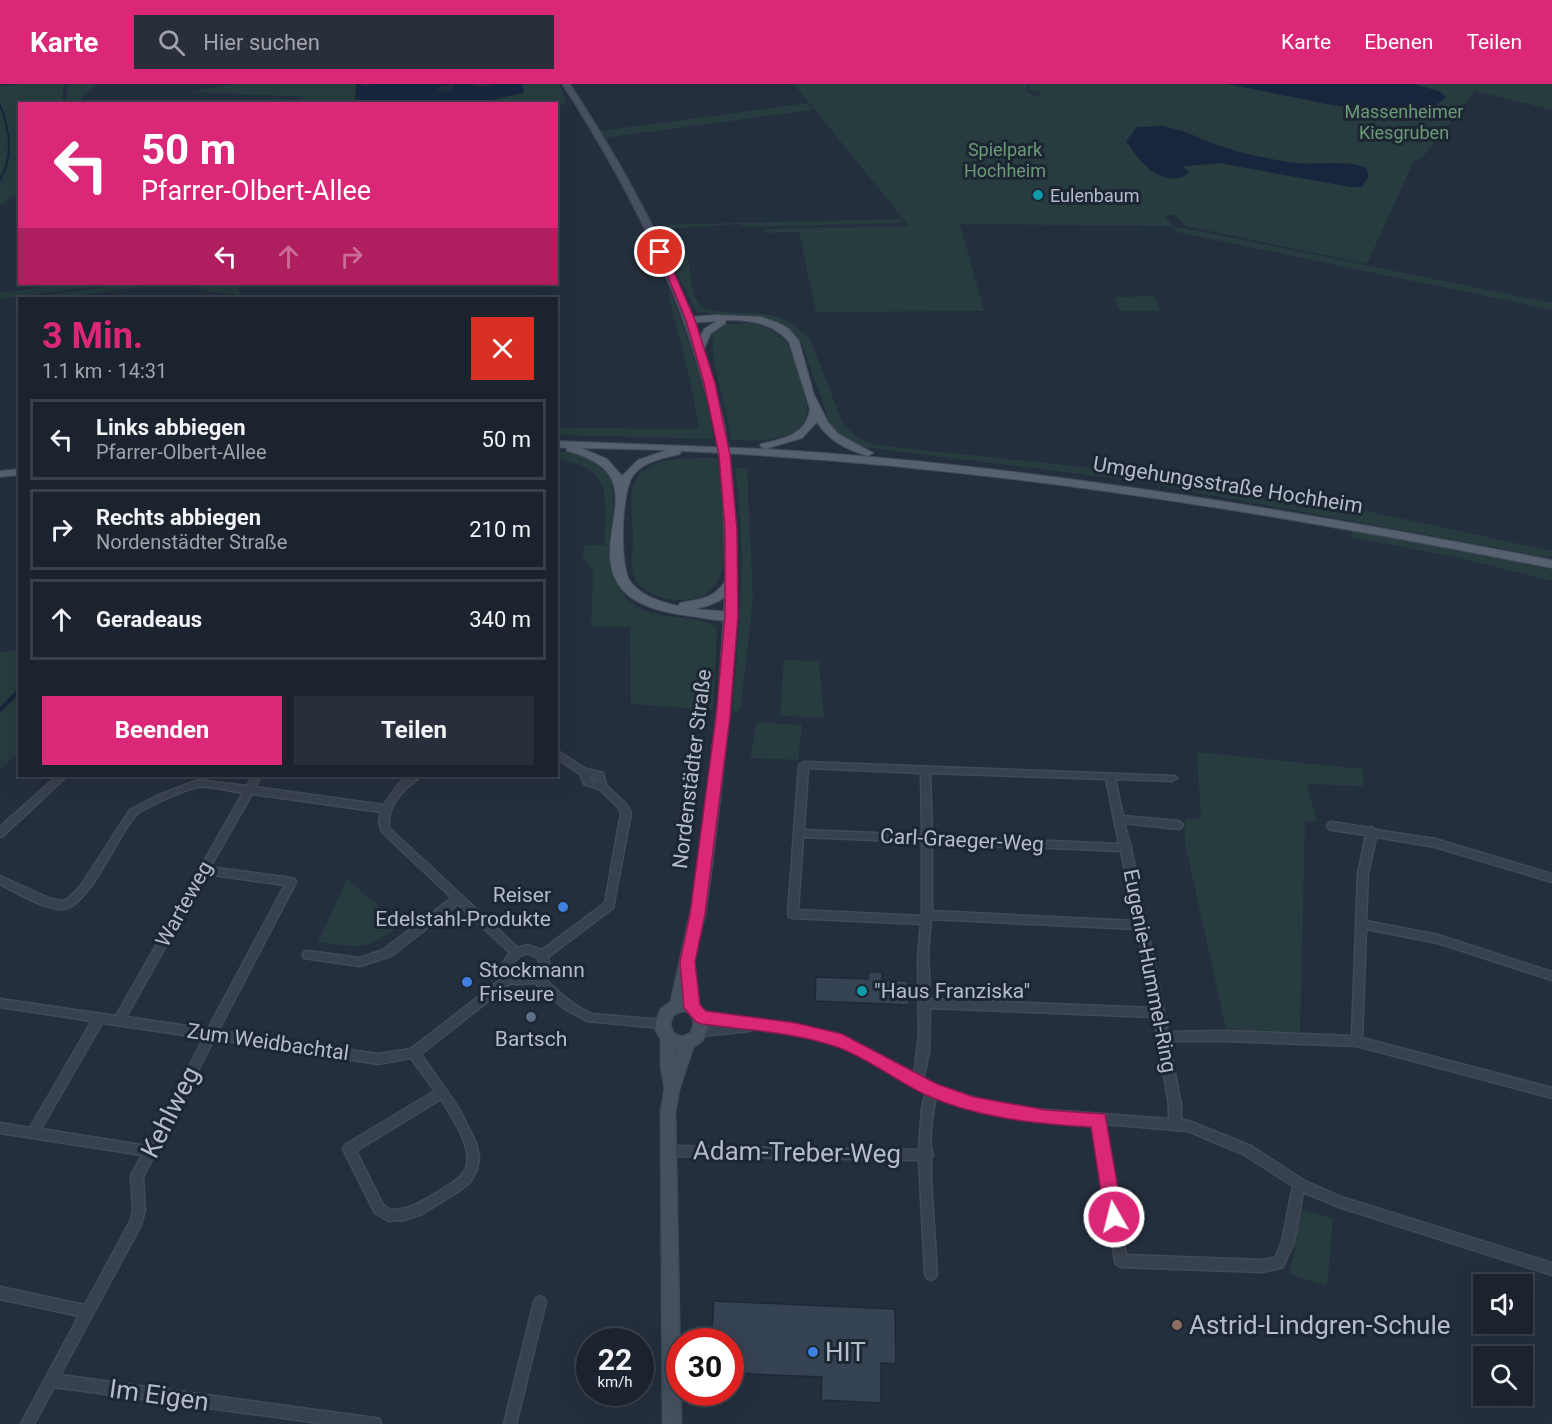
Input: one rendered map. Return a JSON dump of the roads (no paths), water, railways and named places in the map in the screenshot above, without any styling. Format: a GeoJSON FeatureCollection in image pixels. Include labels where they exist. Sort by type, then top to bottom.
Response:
{"type":"FeatureCollection","features":[{"type":"Feature","properties":{"kind":"main road","name":"Nordenstädter Straße"},"geometry":{"type":"LineString","coordinates":[[566,84],[610,156],[660,252],[690,320],[720,428],[726,469],[732,580],[731,614],[709,835],[698,914],[678,991],[677,1007]]}},
{"type":"Feature","properties":{"kind":"main road"},"geometry":{"type":"LineString","coordinates":[[690,320],[708,324],[738,319]]}},
{"type":"Feature","properties":{"kind":"main road"},"geometry":{"type":"LineString","coordinates":[[690,320],[738,319],[770,323],[789,334],[794,341],[823,426],[837,439],[857,450],[896,460]]}},
{"type":"Feature","properties":{"kind":"main road"},"geometry":{"type":"LineString","coordinates":[[699,349],[707,331],[722,322]]}},
{"type":"Feature","properties":{"kind":"main road"},"geometry":{"type":"LineString","coordinates":[[710,448],[765,446],[789,440],[810,426],[815,408]]}},
{"type":"Feature","properties":{"kind":"main road"},"geometry":{"type":"LineString","coordinates":[[558,445],[710,448],[896,460]]}},
{"type":"Feature","properties":{"kind":"main road"},"geometry":{"type":"LineString","coordinates":[[558,446],[587,453],[603,461],[617,476],[621,490],[621,576],[637,596],[671,607],[731,614]]}},
{"type":"Feature","properties":{"kind":"main road"},"geometry":{"type":"LineString","coordinates":[[621,490],[631,472],[653,458],[683,451],[732,449]]}},
{"type":"Feature","properties":{"kind":"main road","name":"Umgehungsstraße Hochheim"},"geometry":{"type":"LineString","coordinates":[[896,460],[1047,477],[1217,501],[1552,564]]}},
{"type":"Feature","properties":{"kind":"main road"},"geometry":{"type":"LineString","coordinates":[[0,474],[18,472]]}},
{"type":"Feature","properties":{"kind":"main road"},"geometry":{"type":"LineString","coordinates":[[693,606],[719,597],[732,580]]}},
{"type":"Feature","properties":{"kind":"main road"},"geometry":{"type":"LineString","coordinates":[[671,607],[716,606],[731,614]]}},
{"type":"Feature","properties":{"kind":"main road","name":"Nordenstädter Straße"},"geometry":{"type":"LineString","coordinates":[[687,962],[698,1019]]}},
{"type":"Feature","properties":{"kind":"main road"},"geometry":{"type":"LineString","coordinates":[[672,1089],[698,1019],[677,1007],[664,1015],[661,1024],[662,1032],[669,1039],[688,1041]]}},
{"type":"Feature","properties":{"kind":"main road"},"geometry":{"type":"LineString","coordinates":[[669,1039],[668,1066],[672,1089],[668,1151],[671,1415],[676,1424]]}},
{"type":"Feature","properties":{"kind":"street"},"geometry":{"type":"LineString","coordinates":[[543,955],[610,904],[626,813],[623,806],[602,786],[600,776],[584,772],[558,754]]}},
{"type":"Feature","properties":{"kind":"street"},"geometry":{"type":"LineString","coordinates":[[1141,924],[794,914],[804,765],[1172,778]]}},
{"type":"Feature","properties":{"kind":"street"},"geometry":{"type":"LineString","coordinates":[[917,1082],[921,1070],[925,1004],[923,957],[927,839],[925,770]]}},
{"type":"Feature","properties":{"kind":"street","name":"Eugenie-Hummel-Ring"},"geometry":{"type":"LineString","coordinates":[[1110,776],[1164,1037],[1175,1105],[1175,1124]]}},
{"type":"Feature","properties":{"kind":"street"},"geometry":{"type":"LineString","coordinates":[[0,833],[61,777]]}},
{"type":"Feature","properties":{"kind":"street","name":"Warteweg"},"geometry":{"type":"LineString","coordinates":[[119,1020],[256,777]]}},
{"type":"Feature","properties":{"kind":"street"},"geometry":{"type":"LineString","coordinates":[[415,777],[399,788],[382,824],[388,834],[516,953]]}},
{"type":"Feature","properties":{"kind":"street"},"geometry":{"type":"LineString","coordinates":[[0,880],[49,903],[63,905],[71,902],[83,890],[133,812],[198,783],[250,788],[388,809]]}},
{"type":"Feature","properties":{"kind":"street"},"geometry":{"type":"LineString","coordinates":[[1120,819],[1178,825]]}},
{"type":"Feature","properties":{"kind":"street"},"geometry":{"type":"LineString","coordinates":[[1332,826],[1435,843],[1552,878]]}},
{"type":"Feature","properties":{"kind":"street"},"geometry":{"type":"LineString","coordinates":[[1357,1041],[1364,874],[1372,831]]}},
{"type":"Feature","properties":{"kind":"street","name":"Carl-Graeger-Weg"},"geometry":{"type":"LineString","coordinates":[[798,833],[1126,848]]}},
{"type":"Feature","properties":{"kind":"street","name":"Kehlweg"},"geometry":{"type":"LineString","coordinates":[[27,1424],[137,1221],[140,1213],[135,1185],[149,1151],[291,882],[203,870]]}},
{"type":"Feature","properties":{"kind":"street"},"geometry":{"type":"LineString","coordinates":[[308,955],[360,962],[387,953],[458,898]]}},
{"type":"Feature","properties":{"kind":"street"},"geometry":{"type":"LineString","coordinates":[[1362,924],[1431,937],[1552,976]]}},
{"type":"Feature","properties":{"kind":"street"},"geometry":{"type":"LineString","coordinates":[[533,950],[543,955],[545,969],[537,978],[520,981],[511,977],[507,967],[516,953],[533,950]]}},
{"type":"Feature","properties":{"kind":"street","name":"Zum Weidbachtal"},"geometry":{"type":"LineString","coordinates":[[0,1003],[378,1059],[414,1053],[511,977]]}},
{"type":"Feature","properties":{"kind":"street"},"geometry":{"type":"LineString","coordinates":[[537,978],[571,1009],[580,1014],[591,1018],[661,1024]]}},
{"type":"Feature","properties":{"kind":"street"},"geometry":{"type":"LineString","coordinates":[[925,1004],[1159,1013]]}},
{"type":"Feature","properties":{"kind":"street"},"geometry":{"type":"LineString","coordinates":[[33,1133],[100,1017]]}},
{"type":"Feature","properties":{"kind":"street"},"geometry":{"type":"LineString","coordinates":[[698,1019],[796,1030],[842,1041],[932,1090],[1008,1112],[1175,1124],[1224,1138],[1299,1184],[1345,1204],[1552,1269]]}},
{"type":"Feature","properties":{"kind":"street"},"geometry":{"type":"LineString","coordinates":[[1164,1037],[1224,1036],[1357,1041],[1552,1093]]}},
{"type":"Feature","properties":{"kind":"street"},"geometry":{"type":"LineString","coordinates":[[414,1053],[441,1093],[469,1137],[474,1160],[466,1178],[460,1184],[414,1213],[389,1216],[379,1209],[349,1149],[441,1093]]}},
{"type":"Feature","properties":{"kind":"street","name":"Adam-Treber-Weg"},"geometry":{"type":"LineString","coordinates":[[931,1274],[927,1155],[928,1104],[932,1090]]}},
{"type":"Feature","properties":{"kind":"street"},"geometry":{"type":"LineString","coordinates":[[1099,1120],[1121,1261],[1262,1266],[1280,1263],[1288,1242],[1299,1184]]}},
{"type":"Feature","properties":{"kind":"street"},"geometry":{"type":"LineString","coordinates":[[0,1128],[149,1151]]}},
{"type":"Feature","properties":{"kind":"street","name":"Adam-Treber-Weg"},"geometry":{"type":"LineString","coordinates":[[668,1151],[927,1155]]}},
{"type":"Feature","properties":{"kind":"street"},"geometry":{"type":"LineString","coordinates":[[0,1293],[88,1312]]}},
{"type":"Feature","properties":{"kind":"street"},"geometry":{"type":"LineString","coordinates":[[510,1424],[540,1302]]}},
{"type":"Feature","properties":{"kind":"street","name":"Im Eigen"},"geometry":{"type":"LineString","coordinates":[[51,1380],[375,1424]]}},
{"type":"Feature","properties":{"kind":"water"},"geometry":{"type":"Polygon","coordinates":[[[356,84],[363,84],[364,87],[373,84],[450,84],[439,87],[438,91],[450,92],[454,88],[452,84],[475,84],[473,86],[489,87],[490,84],[522,84],[524,93],[490,102],[358,102],[355,99],[356,84]]]}},
{"type":"Feature","properties":{"kind":"water"},"geometry":{"type":"Polygon","coordinates":[[[1227,84],[1415,84],[1441,92],[1446,98],[1425,112],[1412,115],[1332,105],[1227,84]]]}},
{"type":"Feature","properties":{"kind":"water"},"geometry":{"type":"Polygon","coordinates":[[[1163,126],[1224,148],[1260,157],[1298,163],[1357,165],[1366,168],[1369,176],[1362,187],[1351,187],[1220,163],[1183,166],[1190,173],[1180,178],[1161,176],[1145,165],[1126,141],[1137,127],[1163,126]]]}},
{"type":"Feature","properties":{"kind":"waterway"},"geometry":{"type":"LineString","coordinates":[[0,105],[9,143],[7,161],[0,180]]}},
{"type":"Feature","properties":{"kind":"waterway"},"geometry":{"type":"LineString","coordinates":[[0,710],[18,692]]}},
{"type":"Feature","properties":{"kind":"place","name":"Eulenbaum"},"geometry":{"type":"Point","coordinates":[1038,195]}},
{"type":"Feature","properties":{"kind":"place","name":"Reiser Edelstahl-Produkte"},"geometry":{"type":"Point","coordinates":[563,907]}},
{"type":"Feature","properties":{"kind":"place","name":"Stockmann Friseure"},"geometry":{"type":"Point","coordinates":[467,982]}},
{"type":"Feature","properties":{"kind":"place","name":"\"Haus Franziska\""},"geometry":{"type":"Point","coordinates":[862,991]}},
{"type":"Feature","properties":{"kind":"place","name":"Bartsch"},"geometry":{"type":"Point","coordinates":[531,1017]}},
{"type":"Feature","properties":{"kind":"place","name":"Astrid-Lindgren-Schule"},"geometry":{"type":"Point","coordinates":[1177,1325]}},
{"type":"Feature","properties":{"kind":"place","name":"HIT"},"geometry":{"type":"Point","coordinates":[813,1352]}},
{"type":"Feature","properties":{"kind":"park label","name":"Massenheimer Kiesgruben"},"geometry":{"type":"Point","coordinates":[1404,121]}},
{"type":"Feature","properties":{"kind":"park label","name":"Spielpark Hochheim"},"geometry":{"type":"Point","coordinates":[1005,160]}}]}
